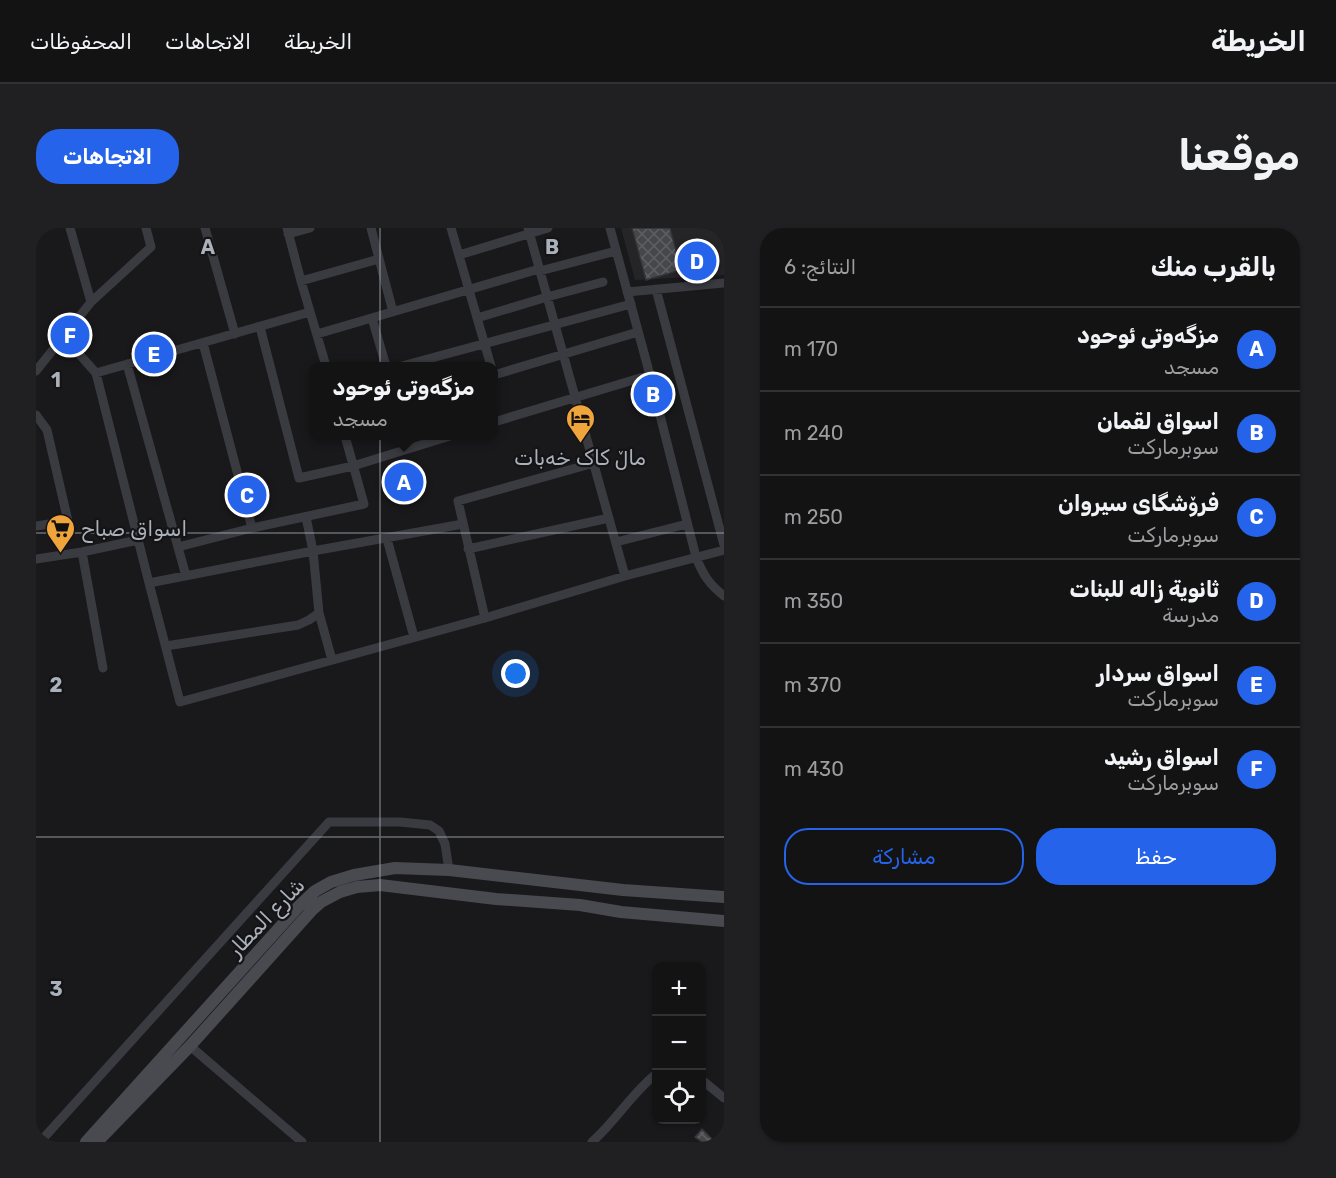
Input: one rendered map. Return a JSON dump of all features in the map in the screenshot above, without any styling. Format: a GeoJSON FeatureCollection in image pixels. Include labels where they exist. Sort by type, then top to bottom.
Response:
{"type":"FeatureCollection","features":[{"type":"Feature","properties":{"kind":"main road","name":"شارع المطار"},"geometry":{"type":"LineString","coordinates":[[86,1142],[299,906],[315,891],[340,879],[395,868],[449,870],[623,890],[724,897]]}},
{"type":"Feature","properties":{"kind":"main road","name":"شارع المطار"},"geometry":{"type":"LineString","coordinates":[[97,1142],[190,1046],[312,910],[321,902],[340,892],[357,887],[380,885],[724,921]]}},
{"type":"Feature","properties":{"kind":"main road"},"geometry":{"type":"LineString","coordinates":[[580,885],[580,905]]}},
{"type":"Feature","properties":{"kind":"street"},"geometry":{"type":"LineString","coordinates":[[70,228],[91,302]]}},
{"type":"Feature","properties":{"kind":"street"},"geometry":{"type":"LineString","coordinates":[[36,371],[91,302],[151,247],[146,228]]}},
{"type":"Feature","properties":{"kind":"street"},"geometry":{"type":"LineString","coordinates":[[205,228],[235,334]]}},
{"type":"Feature","properties":{"kind":"street"},"geometry":{"type":"LineString","coordinates":[[310,228],[288,231],[325,362]]}},
{"type":"Feature","properties":{"kind":"street"},"geometry":{"type":"LineString","coordinates":[[371,228],[393,312]]}},
{"type":"Feature","properties":{"kind":"street"},"geometry":{"type":"LineString","coordinates":[[451,228],[490,362]]}},
{"type":"Feature","properties":{"kind":"street"},"geometry":{"type":"LineString","coordinates":[[459,255],[529,231],[548,228]]}},
{"type":"Feature","properties":{"kind":"street"},"geometry":{"type":"LineString","coordinates":[[610,228],[696,557],[704,576],[724,596]]}},
{"type":"Feature","properties":{"kind":"street"},"geometry":{"type":"LineString","coordinates":[[529,231],[625,576]]}},
{"type":"Feature","properties":{"kind":"street"},"geometry":{"type":"LineString","coordinates":[[317,334],[469,289],[616,251]]}},
{"type":"Feature","properties":{"kind":"street"},"geometry":{"type":"LineString","coordinates":[[301,281],[379,259]]}},
{"type":"Feature","properties":{"kind":"street"},"geometry":{"type":"LineString","coordinates":[[477,318],[603,282]]}},
{"type":"Feature","properties":{"kind":"street"},"geometry":{"type":"LineString","coordinates":[[627,292],[724,283]]}},
{"type":"Feature","properties":{"kind":"street"},"geometry":{"type":"LineString","coordinates":[[656,290],[724,545]]}},
{"type":"Feature","properties":{"kind":"street"},"geometry":{"type":"LineString","coordinates":[[417,362],[631,304]]}},
{"type":"Feature","properties":{"kind":"street"},"geometry":{"type":"LineString","coordinates":[[96,373],[310,312]]}},
{"type":"Feature","properties":{"kind":"street"},"geometry":{"type":"LineString","coordinates":[[372,318],[385,362]]}},
{"type":"Feature","properties":{"kind":"street"},"geometry":{"type":"LineString","coordinates":[[260,327],[299,478],[353,466],[434,440]]}},
{"type":"Feature","properties":{"kind":"street"},"geometry":{"type":"LineString","coordinates":[[498,374],[638,332]]}},
{"type":"Feature","properties":{"kind":"street"},"geometry":{"type":"LineString","coordinates":[[63,336],[96,373],[180,702],[724,550]]}},
{"type":"Feature","properties":{"kind":"street"},"geometry":{"type":"LineString","coordinates":[[203,343],[252,528]]}},
{"type":"Feature","properties":{"kind":"street"},"geometry":{"type":"LineString","coordinates":[[127,364],[186,576]]}},
{"type":"Feature","properties":{"kind":"street"},"geometry":{"type":"LineString","coordinates":[[498,421],[650,375]]}},
{"type":"Feature","properties":{"kind":"street"},"geometry":{"type":"LineString","coordinates":[[36,415],[46,430],[68,521],[36,526]]}},
{"type":"Feature","properties":{"kind":"street"},"geometry":{"type":"LineString","coordinates":[[178,547],[252,528],[364,504],[346,440]]}},
{"type":"Feature","properties":{"kind":"street"},"geometry":{"type":"LineString","coordinates":[[485,618],[458,501],[594,463]]}},
{"type":"Feature","properties":{"kind":"street"},"geometry":{"type":"LineString","coordinates":[[306,516],[313,551],[319,613],[332,660]]}},
{"type":"Feature","properties":{"kind":"street"},"geometry":{"type":"LineString","coordinates":[[468,549],[609,518]]}},
{"type":"Feature","properties":{"kind":"street"},"geometry":{"type":"LineString","coordinates":[[149,584],[463,524]]}},
{"type":"Feature","properties":{"kind":"street"},"geometry":{"type":"LineString","coordinates":[[616,542],[687,524]]}},
{"type":"Feature","properties":{"kind":"street"},"geometry":{"type":"LineString","coordinates":[[387,539],[414,637]]}},
{"type":"Feature","properties":{"kind":"street"},"geometry":{"type":"LineString","coordinates":[[36,559],[138,540]]}},
{"type":"Feature","properties":{"kind":"street"},"geometry":{"type":"LineString","coordinates":[[82,552],[103,669]]}},
{"type":"Feature","properties":{"kind":"street"},"geometry":{"type":"LineString","coordinates":[[166,646],[298,625],[319,613]]}},
{"type":"Feature","properties":{"kind":"street"},"geometry":{"type":"LineString","coordinates":[[40,1142],[329,822],[400,822],[430,825],[439,831],[445,844],[449,870]]}},
{"type":"Feature","properties":{"kind":"street"},"geometry":{"type":"LineString","coordinates":[[190,1046],[302,1142]]}},
{"type":"Feature","properties":{"kind":"street"},"geometry":{"type":"LineString","coordinates":[[592,1142],[652,1079]]}},
{"type":"Feature","properties":{"kind":"street"},"geometry":{"type":"LineString","coordinates":[[706,1083],[724,1098]]}},
{"type":"Feature","properties":{"kind":"shaded area"},"geometry":{"type":"Polygon","coordinates":[[[621,228],[632,228],[636,242],[642,240],[646,279],[681,270],[670,228],[724,228],[724,275],[635,280],[621,228]]]}},
{"type":"Feature","properties":{"kind":"building"},"geometry":{"type":"Polygon","coordinates":[[[632,228],[670,228],[681,270],[646,280],[632,228]]]}},
{"type":"Feature","properties":{"kind":"building"},"geometry":{"type":"Polygon","coordinates":[[[702,1129],[715,1142],[702,1142],[695,1137],[702,1129]]]}},
{"type":"Feature","properties":{"kind":"place","name":"ثانوية زاله للبنات"},"geometry":{"type":"Point","coordinates":[697,261]}},
{"type":"Feature","properties":{"kind":"place","name":"اسواق رشيد"},"geometry":{"type":"Point","coordinates":[70,335]}},
{"type":"Feature","properties":{"kind":"place","name":"اسواق سردار"},"geometry":{"type":"Point","coordinates":[154,354]}},
{"type":"Feature","properties":{"kind":"place","name":"اسواق لقمان"},"geometry":{"type":"Point","coordinates":[653,394]}},
{"type":"Feature","properties":{"kind":"place","name":"ماڵ کاک خەبات"},"geometry":{"type":"Point","coordinates":[580,444]}},
{"type":"Feature","properties":{"kind":"place","name":"مزگەوتی ئوحود"},"geometry":{"type":"Point","coordinates":[404,482]}},
{"type":"Feature","properties":{"kind":"place","name":"فرۆشگای سیروان"},"geometry":{"type":"Point","coordinates":[247,495]}},
{"type":"Feature","properties":{"kind":"place","name":"اسواق صباح"},"geometry":{"type":"Point","coordinates":[60,554]}}]}
